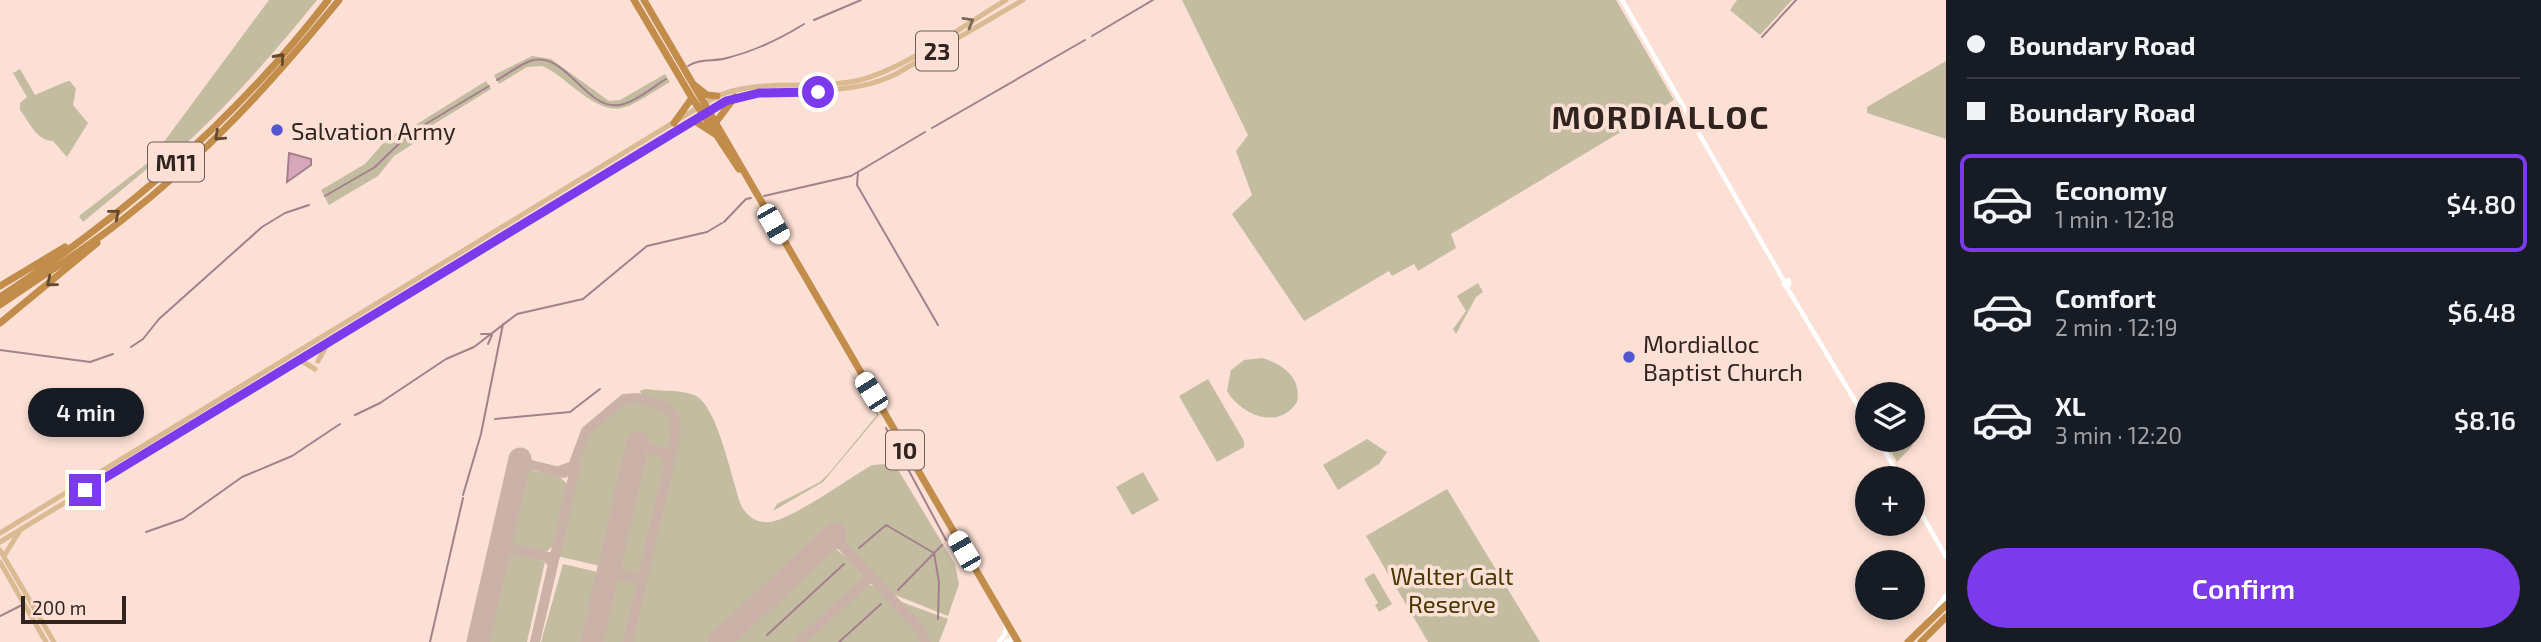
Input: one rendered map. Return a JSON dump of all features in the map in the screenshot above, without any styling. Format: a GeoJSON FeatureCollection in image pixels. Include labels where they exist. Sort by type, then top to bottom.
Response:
{"type":"FeatureCollection","features":[{"type":"Feature","properties":{"kind":"highway","name":"M11"},"geometry":{"type":"LineString","coordinates":[[0,297],[96,228],[150,185],[230,113],[327,0]]}},
{"type":"Feature","properties":{"kind":"highway","name":"M11"},"geometry":{"type":"LineString","coordinates":[[0,306],[121,221],[234,122],[292,58],[338,0]]}},
{"type":"Feature","properties":{"kind":"highway","name":"10"},"geometry":{"type":"LineString","coordinates":[[634,0],[692,98],[716,122],[1013,640]]}},
{"type":"Feature","properties":{"kind":"highway","name":"10"},"geometry":{"type":"LineString","coordinates":[[644,0],[716,134],[747,178]]}},
{"type":"Feature","properties":{"kind":"highway"},"geometry":{"type":"LineString","coordinates":[[688,78],[707,95],[717,96]]}},
{"type":"Feature","properties":{"kind":"highway"},"geometry":{"type":"LineString","coordinates":[[716,122],[735,97]]}},
{"type":"Feature","properties":{"kind":"highway"},"geometry":{"type":"LineString","coordinates":[[674,123],[692,98]]}},
{"type":"Feature","properties":{"kind":"highway"},"geometry":{"type":"LineString","coordinates":[[695,121],[716,134]]}},
{"type":"Feature","properties":{"kind":"highway"},"geometry":{"type":"LineString","coordinates":[[0,323],[121,221]]}},
{"type":"Feature","properties":{"kind":"highway"},"geometry":{"type":"LineString","coordinates":[[0,286],[96,228]]}},
{"type":"Feature","properties":{"kind":"highway"},"geometry":{"type":"LineString","coordinates":[[1908,642],[1945,611]]}},
{"type":"Feature","properties":{"kind":"highway"},"geometry":{"type":"LineString","coordinates":[[1921,642],[1945,611]]}},
{"type":"Feature","properties":{"kind":"main road","name":"23"},"geometry":{"type":"LineString","coordinates":[[0,542],[695,121],[717,96],[758,85],[843,83],[868,77],[898,64],[1006,0]]}},
{"type":"Feature","properties":{"kind":"main road","name":"23"},"geometry":{"type":"LineString","coordinates":[[1,531],[674,123],[735,97],[765,93],[846,90],[874,84],[907,68],[1023,0]]}},
{"type":"Feature","properties":{"kind":"main road"},"geometry":{"type":"LineString","coordinates":[[1622,0],[1855,400]]}},
{"type":"Feature","properties":{"kind":"main road"},"geometry":{"type":"LineString","coordinates":[[317,361],[328,343]]}},
{"type":"Feature","properties":{"kind":"main road"},"geometry":{"type":"LineString","coordinates":[[300,360],[315,369]]}},
{"type":"Feature","properties":{"kind":"main road"},"geometry":{"type":"LineString","coordinates":[[50,502],[63,503]]}},
{"type":"Feature","properties":{"kind":"main road"},"geometry":{"type":"LineString","coordinates":[[1925,520],[1946,556]]}},
{"type":"Feature","properties":{"kind":"main road"},"geometry":{"type":"LineString","coordinates":[[2,559],[21,529]]}},
{"type":"Feature","properties":{"kind":"main road"},"geometry":{"type":"LineString","coordinates":[[0,550],[2,559],[46,642]]}},
{"type":"Feature","properties":{"kind":"main road"},"geometry":{"type":"LineString","coordinates":[[2,559],[54,642]]}},
{"type":"Feature","properties":{"kind":"main road"},"geometry":{"type":"LineString","coordinates":[[1928,623],[1946,595]]}},
{"type":"Feature","properties":{"kind":"main road"},"geometry":{"type":"LineString","coordinates":[[999,642],[1005,634],[1006,625]]}},
{"type":"Feature","properties":{"kind":"green space"},"geometry":{"type":"Polygon","coordinates":[[[269,0],[317,0],[205,126],[163,164],[159,159],[83,222],[79,216],[149,162],[269,0]]]}},
{"type":"Feature","properties":{"kind":"green space"},"geometry":{"type":"Polygon","coordinates":[[[1182,0],[1616,0],[1674,100],[1451,234],[1456,248],[1418,271],[1414,264],[1392,276],[1389,271],[1304,321],[1232,214],[1252,195],[1236,151],[1248,135],[1182,0]]]}},
{"type":"Feature","properties":{"kind":"green space"},"geometry":{"type":"Polygon","coordinates":[[[1737,0],[1792,0],[1760,35],[1730,10],[1737,0]]]}},
{"type":"Feature","properties":{"kind":"green space"},"geometry":{"type":"Polygon","coordinates":[[[532,56],[551,59],[609,101],[620,100],[665,74],[670,82],[632,105],[622,108],[612,108],[589,99],[542,66],[527,67],[499,84],[494,75],[532,56]]]}},
{"type":"Feature","properties":{"kind":"green space"},"geometry":{"type":"Polygon","coordinates":[[[1946,61],[1946,139],[1867,113],[1867,107],[1946,61]]]}},
{"type":"Feature","properties":{"kind":"green space"},"geometry":{"type":"Polygon","coordinates":[[[20,69],[35,95],[70,81],[76,89],[73,105],[88,123],[67,157],[53,141],[38,134],[20,110],[20,103],[27,97],[13,73],[20,69]]]}},
{"type":"Feature","properties":{"kind":"green space"},"geometry":{"type":"Polygon","coordinates":[[[486,81],[491,89],[413,137],[416,142],[394,156],[378,176],[329,205],[321,190],[365,164],[385,141],[407,126],[409,129],[486,81]]]}},
{"type":"Feature","properties":{"kind":"green space"},"geometry":{"type":"Polygon","coordinates":[[[1478,283],[1483,292],[1476,297],[1456,334],[1453,329],[1466,311],[1457,296],[1478,283]]]}},
{"type":"Feature","properties":{"kind":"green space"},"geometry":{"type":"Polygon","coordinates":[[[1262,358],[1284,368],[1297,386],[1297,402],[1280,416],[1271,418],[1251,413],[1233,400],[1227,391],[1231,370],[1244,360],[1262,358]]]}},
{"type":"Feature","properties":{"kind":"green space"},"geometry":{"type":"Polygon","coordinates":[[[843,362],[879,415],[823,482],[773,511],[777,504],[820,482],[877,415],[843,362]]]}},
{"type":"Feature","properties":{"kind":"green space"},"geometry":{"type":"Polygon","coordinates":[[[1208,379],[1244,441],[1244,447],[1217,462],[1179,396],[1208,379]]]}},
{"type":"Feature","properties":{"kind":"green space"},"geometry":{"type":"Polygon","coordinates":[[[646,389],[689,393],[703,401],[717,428],[742,507],[757,521],[770,522],[792,514],[872,465],[888,464],[897,468],[955,564],[959,584],[948,616],[890,593],[830,528],[707,642],[631,642],[679,429],[676,415],[668,406],[642,396],[640,391],[646,389]]]}},
{"type":"Feature","properties":{"kind":"green space"},"geometry":{"type":"Polygon","coordinates":[[[626,401],[651,401],[666,410],[672,427],[669,450],[633,442],[604,567],[557,556],[586,436],[626,401]]]}},
{"type":"Feature","properties":{"kind":"green space"},"geometry":{"type":"Polygon","coordinates":[[[1367,439],[1387,452],[1379,464],[1338,490],[1323,465],[1367,439]]]}},
{"type":"Feature","properties":{"kind":"green space"},"geometry":{"type":"Polygon","coordinates":[[[651,452],[661,456],[666,465],[640,575],[614,569],[639,461],[651,452]]]}},
{"type":"Feature","properties":{"kind":"green space"},"geometry":{"type":"Polygon","coordinates":[[[1891,452],[1906,452],[1897,462],[1891,452]]]}},
{"type":"Feature","properties":{"kind":"green space"},"geometry":{"type":"Polygon","coordinates":[[[529,470],[559,476],[567,484],[555,544],[545,553],[508,545],[525,476],[529,470]]]}},
{"type":"Feature","properties":{"kind":"green space"},"geometry":{"type":"Polygon","coordinates":[[[1143,472],[1159,500],[1132,515],[1116,487],[1143,472]]]}},
{"type":"Feature","properties":{"kind":"green space","name":"Walter Galt Reserve"},"geometry":{"type":"Polygon","coordinates":[[[1447,489],[1540,642],[1428,642],[1366,536],[1447,489]]]}},
{"type":"Feature","properties":{"kind":"green space"},"geometry":{"type":"Polygon","coordinates":[[[836,549],[860,568],[861,580],[796,642],[730,642],[828,551],[836,549]]]}},
{"type":"Feature","properties":{"kind":"green space"},"geometry":{"type":"Polygon","coordinates":[[[512,552],[545,562],[527,642],[486,642],[506,556],[512,552]]]}},
{"type":"Feature","properties":{"kind":"green space"},"geometry":{"type":"Polygon","coordinates":[[[563,564],[602,573],[586,642],[541,642],[563,564]]]}},
{"type":"Feature","properties":{"kind":"green space"},"geometry":{"type":"Polygon","coordinates":[[[1374,573],[1392,604],[1379,612],[1375,605],[1378,603],[1364,579],[1374,573]]]}},
{"type":"Feature","properties":{"kind":"green space"},"geometry":{"type":"Polygon","coordinates":[[[620,577],[633,580],[637,587],[625,642],[597,642],[611,584],[620,577]]]}},
{"type":"Feature","properties":{"kind":"green space"},"geometry":{"type":"Polygon","coordinates":[[[870,585],[879,589],[917,630],[922,642],[804,642],[862,588],[870,585]]]}},
{"type":"Feature","properties":{"kind":"green space"},"geometry":{"type":"Polygon","coordinates":[[[899,601],[948,619],[939,642],[928,642],[923,629],[899,601]]]}},
{"type":"Feature","properties":{"kind":"shaded area"},"geometry":{"type":"Polygon","coordinates":[[[289,153],[311,159],[311,165],[287,182],[289,153]]]}},
{"type":"Feature","properties":{"kind":"waterway"},"geometry":{"type":"LineString","coordinates":[[814,20],[861,0]]}},
{"type":"Feature","properties":{"kind":"waterway"},"geometry":{"type":"LineString","coordinates":[[1092,36],[1153,0]]}},
{"type":"Feature","properties":{"kind":"waterway"},"geometry":{"type":"LineString","coordinates":[[1762,37],[1796,0]]}},
{"type":"Feature","properties":{"kind":"waterway"},"geometry":{"type":"LineString","coordinates":[[688,66],[747,52],[804,24]]}},
{"type":"Feature","properties":{"kind":"waterway"},"geometry":{"type":"LineString","coordinates":[[932,128],[1085,40]]}},
{"type":"Feature","properties":{"kind":"waterway"},"geometry":{"type":"LineString","coordinates":[[497,80],[530,61],[542,60],[565,71],[596,99],[619,105],[637,98],[666,79]]}},
{"type":"Feature","properties":{"kind":"waterway"},"geometry":{"type":"LineString","coordinates":[[325,196],[375,167],[409,134],[489,86]]}},
{"type":"Feature","properties":{"kind":"waterway"},"geometry":{"type":"LineString","coordinates":[[764,196],[851,176],[925,132]]}},
{"type":"Feature","properties":{"kind":"waterway"},"geometry":{"type":"LineString","coordinates":[[858,172],[857,185],[938,325]]}},
{"type":"Feature","properties":{"kind":"waterway"},"geometry":{"type":"LineString","coordinates":[[724,222],[746,199],[751,198]]}},
{"type":"Feature","properties":{"kind":"waterway"},"geometry":{"type":"LineString","coordinates":[[131,347],[143,339],[159,319],[262,227],[285,213],[309,205]]}},
{"type":"Feature","properties":{"kind":"waterway"},"geometry":{"type":"LineString","coordinates":[[355,415],[380,403],[446,359],[474,347],[517,314],[583,299],[647,246],[707,232],[722,223]]}},
{"type":"Feature","properties":{"kind":"waterway"},"geometry":{"type":"LineString","coordinates":[[463,495],[481,434],[503,324]]}},
{"type":"Feature","properties":{"kind":"waterway"},"geometry":{"type":"LineString","coordinates":[[481,334],[491,334]]}},
{"type":"Feature","properties":{"kind":"waterway"},"geometry":{"type":"LineString","coordinates":[[488,344],[492,335]]}},
{"type":"Feature","properties":{"kind":"waterway"},"geometry":{"type":"LineString","coordinates":[[0,350],[90,362],[113,354]]}},
{"type":"Feature","properties":{"kind":"waterway"},"geometry":{"type":"LineString","coordinates":[[495,419],[570,412],[600,389]]}},
{"type":"Feature","properties":{"kind":"waterway"},"geometry":{"type":"LineString","coordinates":[[146,532],[183,519],[242,477],[292,456],[340,424]]}},
{"type":"Feature","properties":{"kind":"waterway"},"geometry":{"type":"LineString","coordinates":[[886,428],[946,540]]}},
{"type":"Feature","properties":{"kind":"waterway"},"geometry":{"type":"LineString","coordinates":[[430,642],[463,498]]}},
{"type":"Feature","properties":{"kind":"waterway"},"geometry":{"type":"LineString","coordinates":[[859,548],[886,525],[934,553],[939,582],[938,619]]}},
{"type":"Feature","properties":{"kind":"waterway"},"geometry":{"type":"LineString","coordinates":[[898,590],[942,545]]}},
{"type":"Feature","properties":{"kind":"waterway"},"geometry":{"type":"LineString","coordinates":[[767,635],[844,564]]}},
{"type":"Feature","properties":{"kind":"waterway"},"geometry":{"type":"LineString","coordinates":[[839,642],[881,604]]}},
{"type":"Feature","properties":{"kind":"waterway"},"geometry":{"type":"LineString","coordinates":[[0,616],[22,605]]}},
{"type":"Feature","properties":{"kind":"taxiway"},"geometry":{"type":"LineString","coordinates":[[559,471],[573,466],[586,431],[624,399],[638,398],[666,407],[675,418],[676,434],[628,642]]}},
{"type":"Feature","properties":{"kind":"taxiway"},"geometry":{"type":"LineString","coordinates":[[637,446],[664,453],[669,462]]}},
{"type":"Feature","properties":{"kind":"taxiway"},"geometry":{"type":"LineString","coordinates":[[631,474],[637,454],[648,448]]}},
{"type":"Feature","properties":{"kind":"taxiway"},"geometry":{"type":"LineString","coordinates":[[519,462],[564,473]]}},
{"type":"Feature","properties":{"kind":"taxiway"},"geometry":{"type":"LineString","coordinates":[[512,495],[518,473],[532,465]]}},
{"type":"Feature","properties":{"kind":"taxiway"},"geometry":{"type":"LineString","coordinates":[[535,642],[576,465]]}},
{"type":"Feature","properties":{"kind":"taxiway"},"geometry":{"type":"LineString","coordinates":[[833,536],[920,629],[925,642]]}},
{"type":"Feature","properties":{"kind":"taxiway"},"geometry":{"type":"LineString","coordinates":[[790,575],[825,545],[840,544]]}},
{"type":"Feature","properties":{"kind":"taxiway"},"geometry":{"type":"LineString","coordinates":[[494,571],[499,553],[507,548],[548,557],[553,565]]}},
{"type":"Feature","properties":{"kind":"taxiway"},"geometry":{"type":"LineString","coordinates":[[800,642],[866,581],[865,570]]}},
{"type":"Feature","properties":{"kind":"taxiway"},"geometry":{"type":"LineString","coordinates":[[603,594],[607,577],[613,573],[636,578],[641,584]]}},
{"type":"Feature","properties":{"kind":"runway"},"geometry":{"type":"LineString","coordinates":[[592,642],[638,443]]}},
{"type":"Feature","properties":{"kind":"runway"},"geometry":{"type":"LineString","coordinates":[[478,642],[520,459]]}},
{"type":"Feature","properties":{"kind":"runway"},"geometry":{"type":"LineString","coordinates":[[719,642],[835,534]]}},
{"type":"Feature","properties":{"kind":"place","name":"Salvation Army"},"geometry":{"type":"Point","coordinates":[277,130]}},
{"type":"Feature","properties":{"kind":"place","name":"Mordialloc Baptist Church"},"geometry":{"type":"Point","coordinates":[1629,357]}},
{"type":"Feature","properties":{"kind":"district","name":"MORDIALLOC"},"geometry":{"type":"Point","coordinates":[1661,116]}},
{"type":"Feature","properties":{"kind":"route"},"geometry":{"type":"LineString","coordinates":[[85,490],[726,101],[759,93],[818,92]]}}]}
